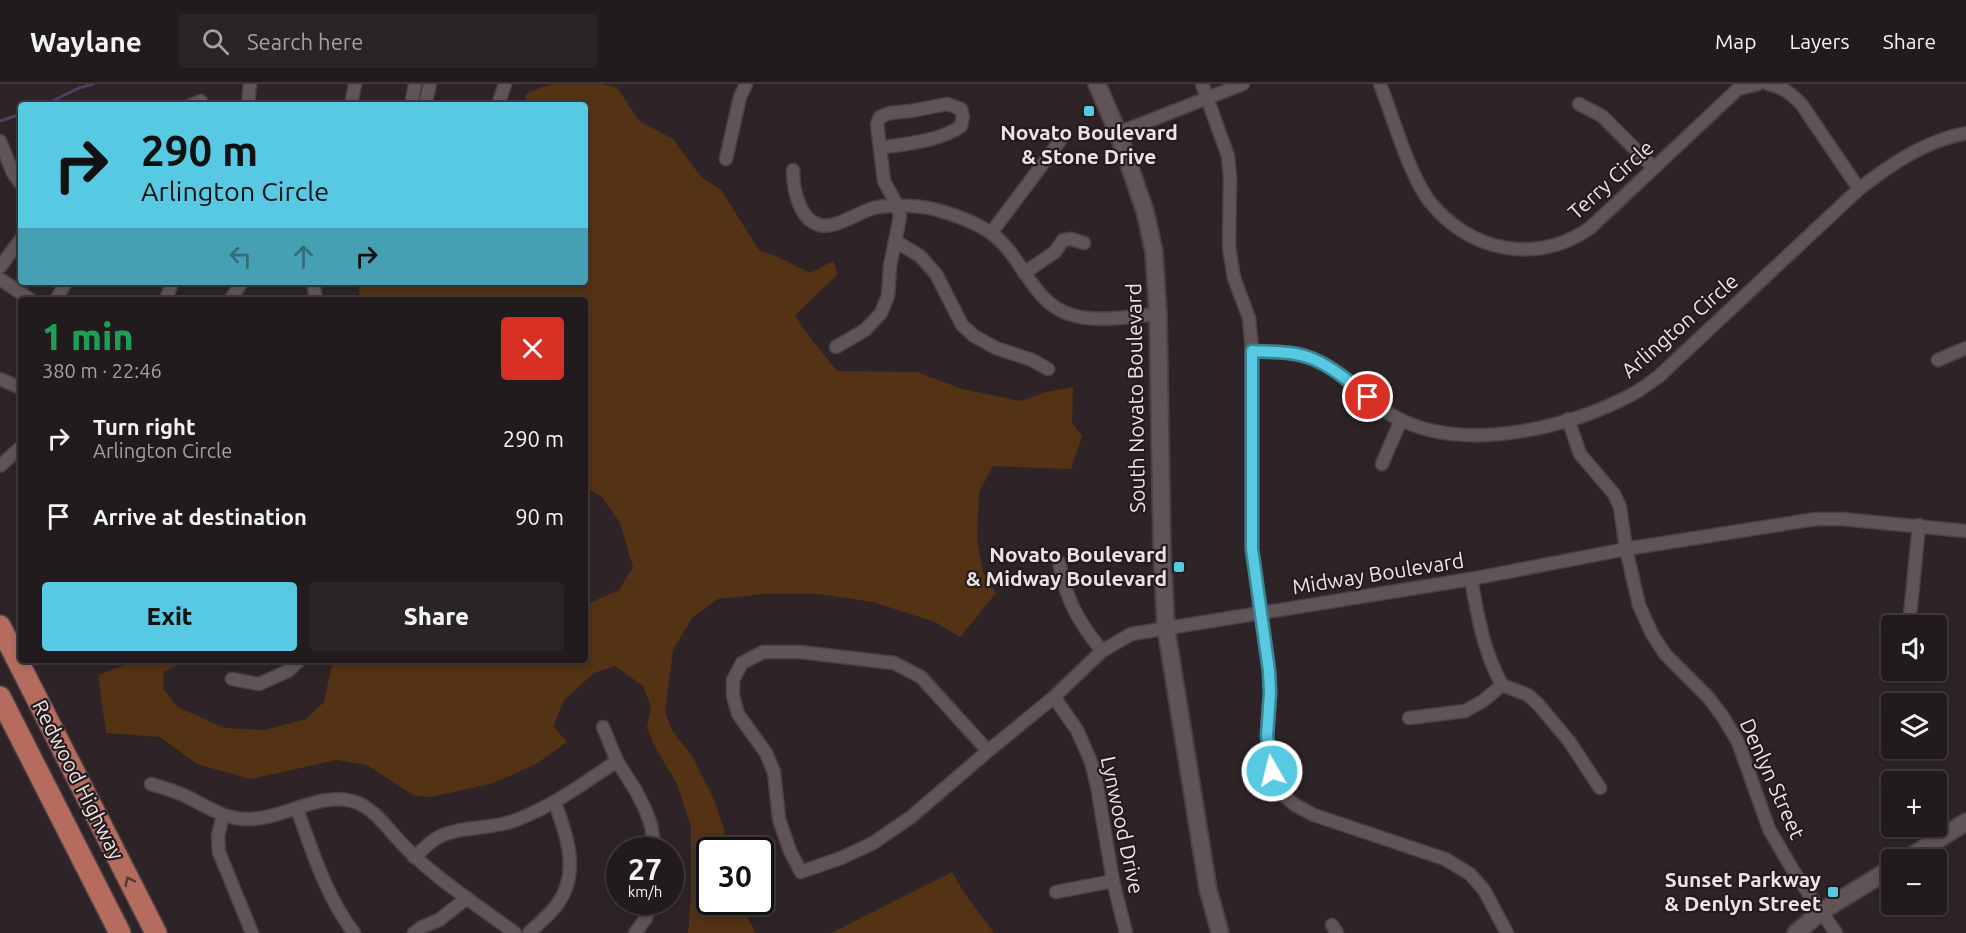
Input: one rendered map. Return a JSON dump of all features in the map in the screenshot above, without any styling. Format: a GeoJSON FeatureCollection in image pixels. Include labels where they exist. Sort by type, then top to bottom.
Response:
{"type":"FeatureCollection","features":[{"type":"Feature","properties":{"kind":"highway","name":"Redwood Highway"},"geometry":{"type":"LineString","coordinates":[[0,626],[18,661]]}},
{"type":"Feature","properties":{"kind":"highway","name":"Redwood Highway"},"geometry":{"type":"LineString","coordinates":[[19,663],[156,933]]}},
{"type":"Feature","properties":{"kind":"highway","name":"Redwood Highway"},"geometry":{"type":"LineString","coordinates":[[0,697],[119,933]]}},
{"type":"Feature","properties":{"kind":"highway"},"geometry":{"type":"LineString","coordinates":[[0,730],[119,933]]}},
{"type":"Feature","properties":{"kind":"main road","name":"South Novato Boulevard"},"geometry":{"type":"LineString","coordinates":[[1097,84],[1118,133],[1145,211],[1154,252],[1158,315],[1162,551],[1166,627],[1208,889],[1220,933]]}},
{"type":"Feature","properties":{"kind":"main road"},"geometry":{"type":"LineString","coordinates":[[1923,849],[1966,822]]}},
{"type":"Feature","properties":{"kind":"main road"},"geometry":{"type":"LineString","coordinates":[[1796,933],[1822,911],[1881,875]]}},
{"type":"Feature","properties":{"kind":"street"},"geometry":{"type":"LineString","coordinates":[[248,102],[250,84]]}},
{"type":"Feature","properties":{"kind":"street"},"geometry":{"type":"LineString","coordinates":[[352,102],[355,84]]}},
{"type":"Feature","properties":{"kind":"street"},"geometry":{"type":"LineString","coordinates":[[412,102],[415,84]]}},
{"type":"Feature","properties":{"kind":"street"},"geometry":{"type":"LineString","coordinates":[[426,102],[430,84]]}},
{"type":"Feature","properties":{"kind":"street"},"geometry":{"type":"LineString","coordinates":[[499,102],[505,84]]}},
{"type":"Feature","properties":{"kind":"street"},"geometry":{"type":"LineString","coordinates":[[726,159],[740,97],[746,84]]}},
{"type":"Feature","properties":{"kind":"street"},"geometry":{"type":"LineString","coordinates":[[1202,84],[1228,156],[1229,247],[1234,278],[1249,318],[1252,351],[1252,549],[1270,693],[1267,736],[1272,771],[1277,787],[1295,805],[1314,815],[1445,859],[1470,874],[1484,890],[1507,933]]}},
{"type":"Feature","properties":{"kind":"street"},"geometry":{"type":"LineString","coordinates":[[1118,133],[1243,84]]}},
{"type":"Feature","properties":{"kind":"street","name":"Terry Circle"},"geometry":{"type":"LineString","coordinates":[[1380,84],[1417,179],[1430,202],[1452,223],[1474,237],[1490,245],[1513,250],[1561,244],[1577,237],[1590,228],[1738,89],[1758,84]]}},
{"type":"Feature","properties":{"kind":"street"},"geometry":{"type":"LineString","coordinates":[[1768,84],[1791,93],[1802,105],[1859,189]]}},
{"type":"Feature","properties":{"kind":"street"},"geometry":{"type":"LineString","coordinates":[[836,347],[865,330],[881,313],[888,296],[890,266],[900,216],[898,207],[884,181],[877,124],[880,117],[890,113],[947,104],[961,109],[963,117],[961,126],[954,132],[918,142],[880,148]]}},
{"type":"Feature","properties":{"kind":"street"},"geometry":{"type":"LineString","coordinates":[[1579,104],[1602,116],[1653,167]]}},
{"type":"Feature","properties":{"kind":"street","name":"Arlington Circle"},"geometry":{"type":"LineString","coordinates":[[1252,351],[1291,353],[1312,358],[1336,371],[1401,420],[1432,431],[1463,436],[1523,431],[1569,420],[1633,394],[1658,377],[1859,189],[1886,167],[1916,150],[1966,133]]}},
{"type":"Feature","properties":{"kind":"street"},"geometry":{"type":"LineString","coordinates":[[0,141],[17,171]]}},
{"type":"Feature","properties":{"kind":"street"},"geometry":{"type":"LineString","coordinates":[[991,233],[1060,141]]}},
{"type":"Feature","properties":{"kind":"street"},"geometry":{"type":"LineString","coordinates":[[793,170],[793,188],[800,207],[809,219],[820,225],[831,225],[877,207],[926,207],[955,215],[991,233],[1008,250],[1043,298],[1058,310],[1073,316],[1092,319],[1158,315]]}},
{"type":"Feature","properties":{"kind":"street"},"geometry":{"type":"LineString","coordinates":[[1024,273],[1055,252],[1063,240],[1084,243]]}},
{"type":"Feature","properties":{"kind":"street"},"geometry":{"type":"LineString","coordinates":[[895,242],[920,256],[936,274],[962,325],[974,336],[996,348],[1032,360],[1048,369]]}},
{"type":"Feature","properties":{"kind":"street"},"geometry":{"type":"LineString","coordinates":[[0,267],[18,243]]}},
{"type":"Feature","properties":{"kind":"street"},"geometry":{"type":"LineString","coordinates":[[0,279],[27,297]]}},
{"type":"Feature","properties":{"kind":"street"},"geometry":{"type":"LineString","coordinates":[[167,297],[171,285]]}},
{"type":"Feature","properties":{"kind":"street"},"geometry":{"type":"LineString","coordinates":[[1938,360],[1966,348]]}},
{"type":"Feature","properties":{"kind":"street"},"geometry":{"type":"LineString","coordinates":[[0,379],[18,387]]}},
{"type":"Feature","properties":{"kind":"street"},"geometry":{"type":"LineString","coordinates":[[1382,464],[1401,420]]}},
{"type":"Feature","properties":{"kind":"street","name":"Denlyn Street"},"geometry":{"type":"LineString","coordinates":[[1569,420],[1580,454],[1614,494],[1620,507],[1626,549],[1640,605],[1652,634],[1665,654],[1708,697],[1723,717],[1738,742],[1769,829],[1794,872],[1836,933]]}},
{"type":"Feature","properties":{"kind":"street"},"geometry":{"type":"LineString","coordinates":[[0,466],[18,450]]}},
{"type":"Feature","properties":{"kind":"street","name":"Midway Boulevard"},"geometry":{"type":"LineString","coordinates":[[988,750],[921,677],[894,663],[800,652],[763,652],[742,663],[733,680],[733,696],[738,714],[766,753],[774,772],[779,819],[790,851],[801,872],[841,858],[873,843],[911,817],[988,750],[1054,697],[1102,651],[1131,634],[1471,579],[1626,549],[1816,519],[1919,525],[1966,531]]}},
{"type":"Feature","properties":{"kind":"street"},"geometry":{"type":"LineString","coordinates":[[1910,615],[1919,525]]}},
{"type":"Feature","properties":{"kind":"street"},"geometry":{"type":"LineString","coordinates":[[1059,562],[1063,587],[1080,623],[1102,651]]}},
{"type":"Feature","properties":{"kind":"street"},"geometry":{"type":"LineString","coordinates":[[1471,579],[1482,639],[1490,664],[1502,685],[1528,695],[1538,704],[1569,741],[1600,788]]}},
{"type":"Feature","properties":{"kind":"street"},"geometry":{"type":"LineString","coordinates":[[232,680],[259,684],[288,671],[297,663]]}},
{"type":"Feature","properties":{"kind":"street"},"geometry":{"type":"LineString","coordinates":[[1409,718],[1465,711],[1483,701],[1502,685]]}},
{"type":"Feature","properties":{"kind":"street","name":"Lynwood Drive"},"geometry":{"type":"LineString","coordinates":[[1054,697],[1077,730],[1091,762],[1113,881],[1126,933]]}},
{"type":"Feature","properties":{"kind":"street"},"geometry":{"type":"LineString","coordinates":[[603,727],[616,761],[645,809],[653,837]]}},
{"type":"Feature","properties":{"kind":"street"},"geometry":{"type":"LineString","coordinates":[[414,857],[438,837],[452,832],[487,828],[515,821],[555,802],[616,761]]}},
{"type":"Feature","properties":{"kind":"street"},"geometry":{"type":"LineString","coordinates":[[151,784],[178,793],[224,816],[244,819],[262,819],[336,799],[365,806],[414,857],[514,933]]}},
{"type":"Feature","properties":{"kind":"street"},"geometry":{"type":"LineString","coordinates":[[530,933],[556,906],[566,889],[570,872],[567,835],[555,802]]}},
{"type":"Feature","properties":{"kind":"street"},"geometry":{"type":"LineString","coordinates":[[297,809],[323,882],[343,919],[354,933]]}},
{"type":"Feature","properties":{"kind":"street"},"geometry":{"type":"LineString","coordinates":[[224,816],[218,836],[219,852],[252,933]]}},
{"type":"Feature","properties":{"kind":"street"},"geometry":{"type":"LineString","coordinates":[[1056,892],[1113,881]]}},
{"type":"Feature","properties":{"kind":"street"},"geometry":{"type":"LineString","coordinates":[[414,933],[439,920],[467,898]]}},
{"type":"Feature","properties":{"kind":"street"},"geometry":{"type":"LineString","coordinates":[[635,933],[647,915]]}},
{"type":"Feature","properties":{"kind":"shaded area"},"geometry":{"type":"Polygon","coordinates":[[[554,84],[600,84],[617,87],[639,121],[673,139],[701,177],[721,190],[759,250],[810,273],[833,261],[838,274],[795,315],[837,371],[917,372],[962,389],[1021,401],[1046,392],[1073,387],[1072,423],[1082,436],[1071,469],[993,466],[979,492],[977,539],[983,572],[996,593],[960,637],[935,622],[873,602],[819,594],[764,594],[718,599],[692,618],[673,650],[665,713],[673,732],[692,756],[713,797],[724,829],[723,837],[696,837],[696,915],[746,915],[756,933],[688,933],[691,898],[691,827],[677,784],[654,745],[647,728],[651,706],[643,686],[615,666],[594,673],[565,699],[553,726],[567,742],[536,764],[494,783],[431,797],[413,795],[367,765],[337,760],[250,779],[197,764],[160,737],[106,733],[98,675],[129,663],[182,663],[164,672],[163,689],[178,707],[224,728],[264,730],[306,719],[324,702],[332,663],[588,663],[588,604],[619,590],[633,567],[620,523],[602,497],[588,489],[588,297],[360,297],[358,285],[588,285],[588,102],[525,102],[526,94],[554,84]]]}},
{"type":"Feature","properties":{"kind":"shaded area"},"geometry":{"type":"Polygon","coordinates":[[[952,872],[962,890],[994,933],[831,933],[952,872]]]}},
{"type":"Feature","properties":{"kind":"waterway"},"geometry":{"type":"LineString","coordinates":[[50,102],[93,84]]}},
{"type":"Feature","properties":{"kind":"waterway"},"geometry":{"type":"LineString","coordinates":[[0,121],[18,115]]}},
{"type":"Feature","properties":{"kind":"place","name":"Novato Boulevard & Stone Drive"},"geometry":{"type":"Point","coordinates":[1089,111]}},
{"type":"Feature","properties":{"kind":"place","name":"Novato Boulevard & Midway Boulevard"},"geometry":{"type":"Point","coordinates":[1179,567]}},
{"type":"Feature","properties":{"kind":"place","name":"Sunset Parkway & Denlyn Street"},"geometry":{"type":"Point","coordinates":[1833,892]}},
{"type":"Feature","properties":{"kind":"route"},"geometry":{"type":"LineString","coordinates":[[1272,771],[1267,736],[1269,671],[1252,549],[1252,351],[1291,353],[1312,358],[1336,371],[1368,397]]}}]}
